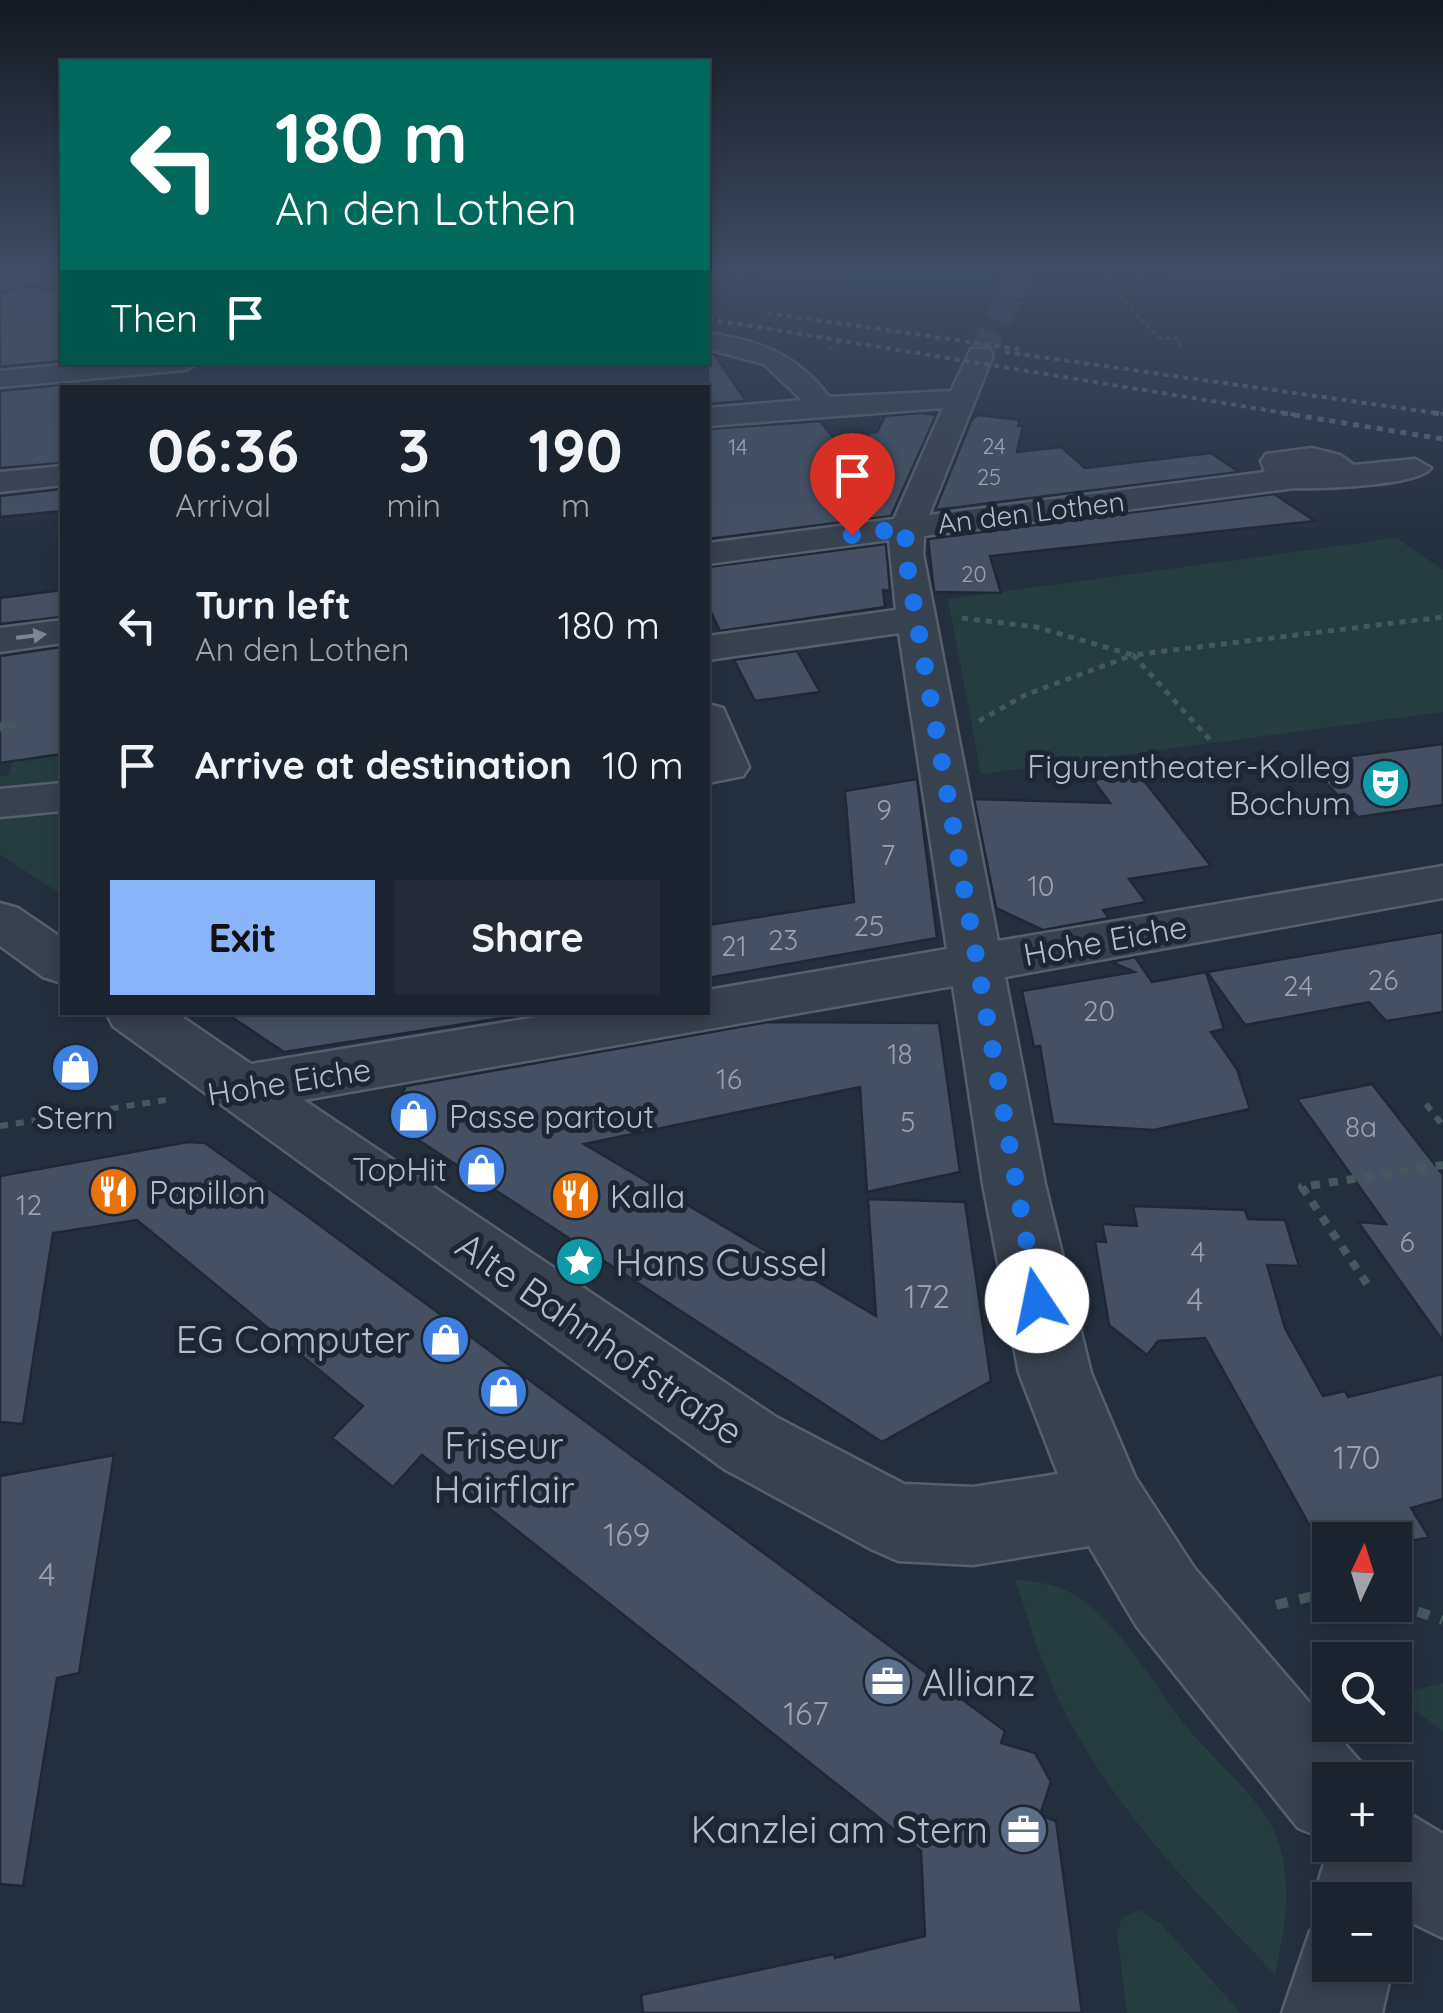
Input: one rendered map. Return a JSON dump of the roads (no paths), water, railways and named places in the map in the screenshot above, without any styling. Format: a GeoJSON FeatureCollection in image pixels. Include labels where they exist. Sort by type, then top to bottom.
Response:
{"type":"FeatureCollection","features":[{"type":"Feature","properties":{"kind":"street"},"geometry":{"type":"LineString","coordinates":[[785,364],[794,368],[822,407]]}},
{"type":"Feature","properties":{"kind":"street"},"geometry":{"type":"LineString","coordinates":[[975,364],[906,528],[905,554],[1045,1340],[1108,1504],[1166,1598],[1312,1774]]}},
{"type":"Feature","properties":{"kind":"street"},"geometry":{"type":"LineString","coordinates":[[0,379],[153,365]]}},
{"type":"Feature","properties":{"kind":"street"},"geometry":{"type":"LineString","coordinates":[[710,418],[914,398],[958,400]]}},
{"type":"Feature","properties":{"kind":"street","name":"An den Lothen"},"geometry":{"type":"LineString","coordinates":[[710,553],[1295,478],[1319,482],[1410,469],[1443,486]]}},
{"type":"Feature","properties":{"kind":"street"},"geometry":{"type":"LineString","coordinates":[[0,482],[60,476]]}},
{"type":"Feature","properties":{"kind":"street"},"geometry":{"type":"LineString","coordinates":[[710,648],[916,619]]}},
{"type":"Feature","properties":{"kind":"street"},"geometry":{"type":"LineString","coordinates":[[0,640],[60,632]]}},
{"type":"Feature","properties":{"kind":"street"},"geometry":{"type":"LineString","coordinates":[[710,722],[728,766],[710,770]]}},
{"type":"Feature","properties":{"kind":"street"},"geometry":{"type":"LineString","coordinates":[[0,804],[60,797]]}},
{"type":"Feature","properties":{"kind":"street","name":"Hohe Eiche"},"geometry":{"type":"LineString","coordinates":[[710,1010],[1443,882]]}},
{"type":"Feature","properties":{"kind":"street"},"geometry":{"type":"LineString","coordinates":[[0,920],[60,963]]}},
{"type":"Feature","properties":{"kind":"street","name":"Alte Bahnhofstraße"},"geometry":{"type":"LineString","coordinates":[[136,1015],[750,1443],[898,1522],[973,1526],[1108,1504]]}},
{"type":"Feature","properties":{"kind":"street","name":"Hohe Eiche"},"geometry":{"type":"LineString","coordinates":[[241,1088],[678,1015]]}},
{"type":"Feature","properties":{"kind":"street"},"geometry":{"type":"LineString","coordinates":[[1402,1862],[1443,1891]]}},
{"type":"Feature","properties":{"kind":"street"},"geometry":{"type":"LineString","coordinates":[[1332,2013],[1340,1982]]}},
{"type":"Feature","properties":{"kind":"railway"},"geometry":{"type":"LineString","coordinates":[[984,364],[1297,415]]}},
{"type":"Feature","properties":{"kind":"railway"},"geometry":{"type":"LineString","coordinates":[[1089,364],[1443,414],[1433,413]]}},
{"type":"Feature","properties":{"kind":"railway"},"geometry":{"type":"LineString","coordinates":[[1282,413],[1443,439]]}},
{"type":"Feature","properties":{"kind":"place","name":"Figurentheater-Kolleg Bochum"},"geometry":{"type":"Point","coordinates":[1386,784]}},
{"type":"Feature","properties":{"kind":"place","name":"Stern"},"geometry":{"type":"Point","coordinates":[75,1067]}},
{"type":"Feature","properties":{"kind":"place","name":"Passe partout"},"geometry":{"type":"Point","coordinates":[414,1116]}},
{"type":"Feature","properties":{"kind":"place","name":"TopHit"},"geometry":{"type":"Point","coordinates":[482,1169]}},
{"type":"Feature","properties":{"kind":"place","name":"Papillon"},"geometry":{"type":"Point","coordinates":[114,1192]}},
{"type":"Feature","properties":{"kind":"place","name":"Kalla"},"geometry":{"type":"Point","coordinates":[575,1196]}},
{"type":"Feature","properties":{"kind":"place","name":"Hans Cussel"},"geometry":{"type":"Point","coordinates":[580,1262]}},
{"type":"Feature","properties":{"kind":"place","name":"EG Computer"},"geometry":{"type":"Point","coordinates":[445,1339]}},
{"type":"Feature","properties":{"kind":"place","name":"Friseur Hairflair"},"geometry":{"type":"Point","coordinates":[504,1391]}},
{"type":"Feature","properties":{"kind":"place","name":"Allianz"},"geometry":{"type":"Point","coordinates":[887,1682]}},
{"type":"Feature","properties":{"kind":"place","name":"Kanzlei am Stern"},"geometry":{"type":"Point","coordinates":[1023,1829]}}]}
